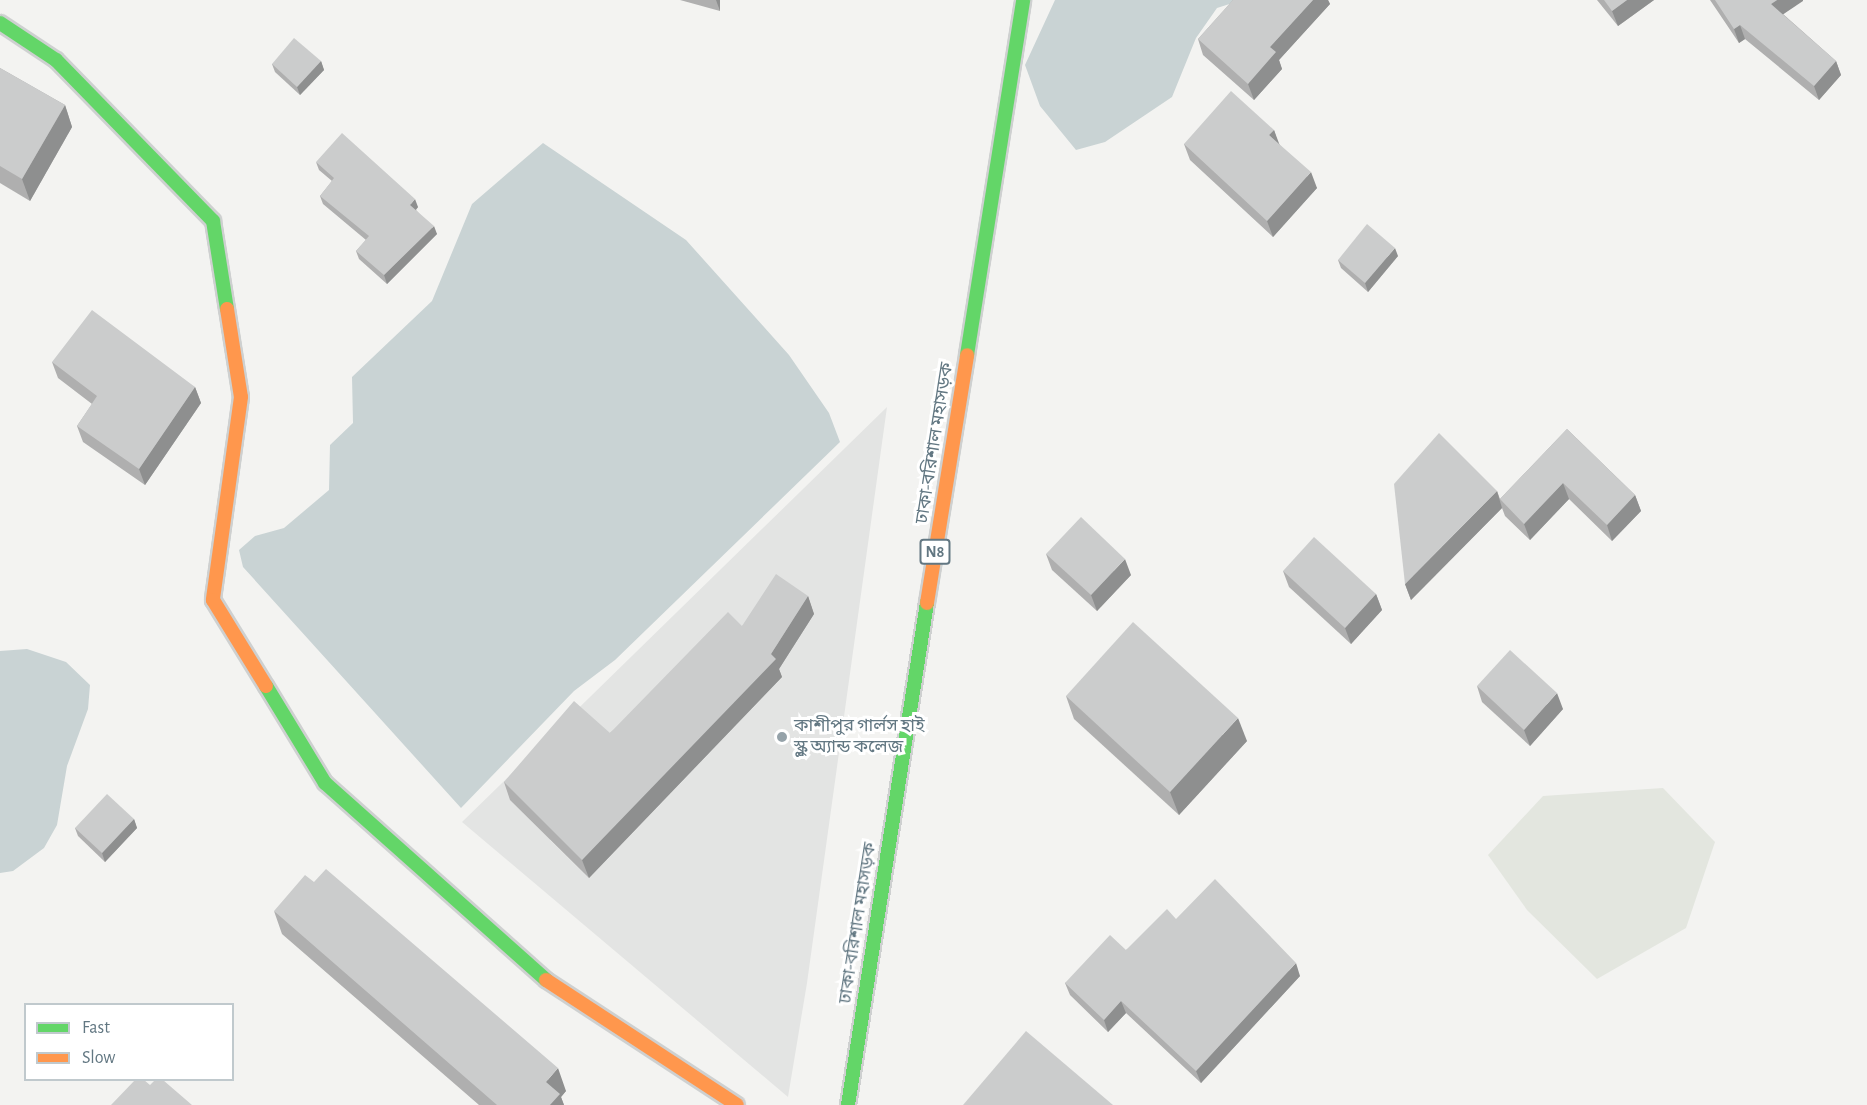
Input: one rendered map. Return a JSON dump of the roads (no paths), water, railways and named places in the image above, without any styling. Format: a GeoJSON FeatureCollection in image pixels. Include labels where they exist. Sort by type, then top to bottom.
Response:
{"type":"FeatureCollection","features":[{"type":"Feature","properties":{"kind":"main road","name":"ঢাকা-বরিশাল মহাসড়ক"},"geometry":{"type":"LineString","coordinates":[[848,1105],[1023,0]]}},
{"type":"Feature","properties":{"kind":"main road"},"geometry":{"type":"LineString","coordinates":[[0,23],[56,60],[213,221],[241,397],[213,600],[325,783],[564,996],[737,1105]]}},
{"type":"Feature","properties":{"kind":"place","name":"কাশীপুর গার্লস হাই স্কুল অ্যান্ড কলেজ"},"geometry":{"type":"Point","coordinates":[782,737]}}]}
